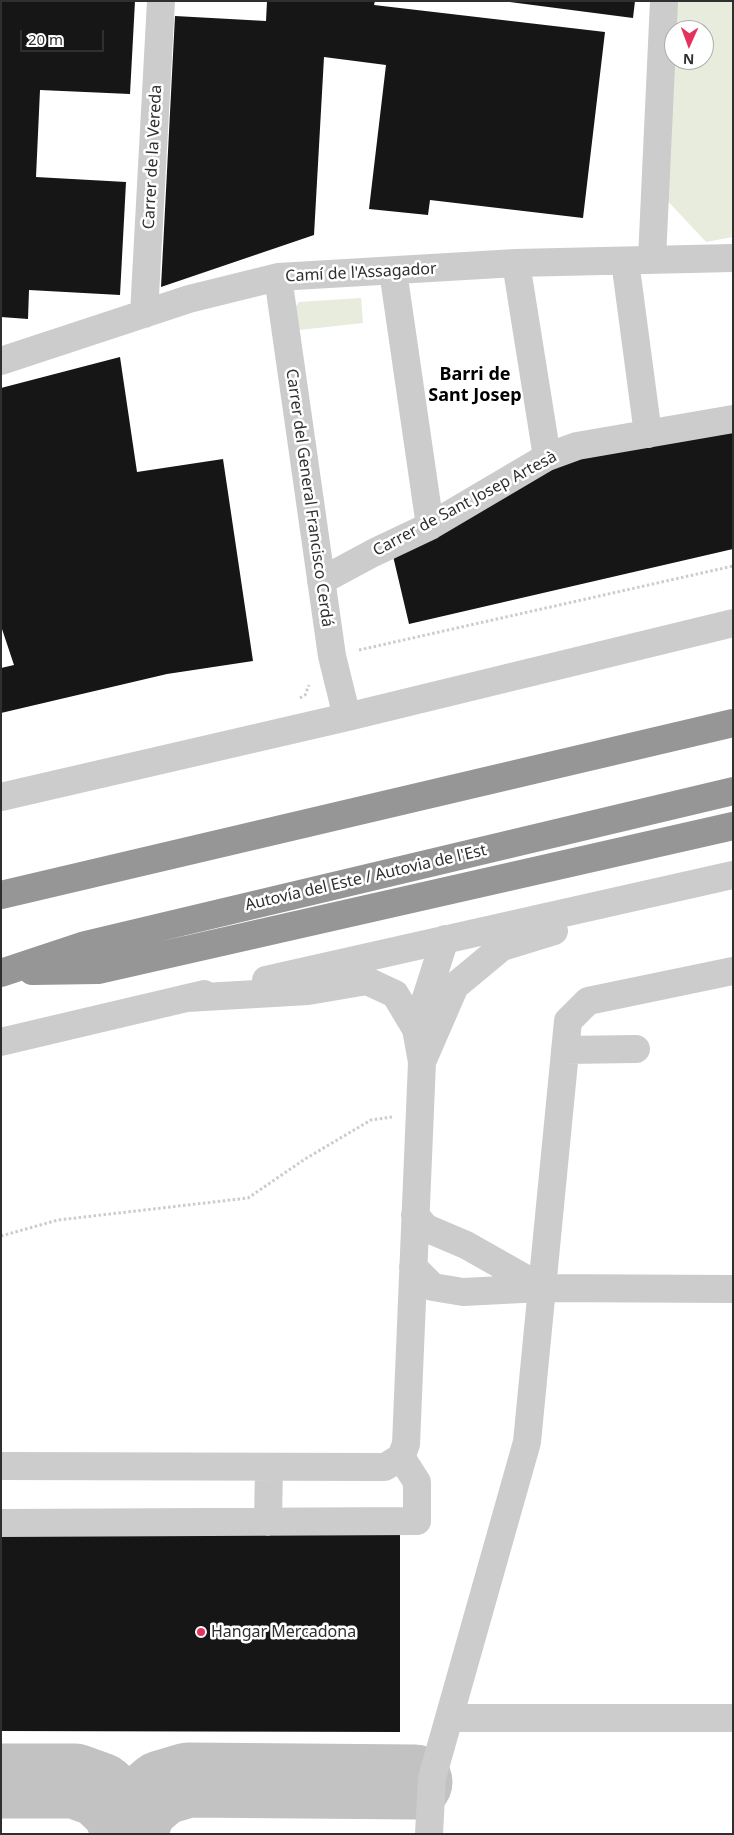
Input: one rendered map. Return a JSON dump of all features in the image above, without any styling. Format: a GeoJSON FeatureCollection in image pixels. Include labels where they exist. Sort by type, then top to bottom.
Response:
{"type":"FeatureCollection","features":[{"type":"Feature","properties":{"kind":"highway"},"geometry":{"type":"LineString","coordinates":[[1,895],[733,723]]}},
{"type":"Feature","properties":{"kind":"highway","name":"Autovía del Este / Autovia de l'Est"},"geometry":{"type":"LineString","coordinates":[[4,973],[85,944],[733,791]]}},
{"type":"Feature","properties":{"kind":"highway"},"geometry":{"type":"LineString","coordinates":[[4,973],[98,970],[733,826]]}},
{"type":"Feature","properties":{"kind":"street","name":"Carrer de la Vereda"},"geometry":{"type":"LineString","coordinates":[[144,314],[161,1]]}},
{"type":"Feature","properties":{"kind":"street"},"geometry":{"type":"LineString","coordinates":[[652,259],[664,1]]}},
{"type":"Feature","properties":{"kind":"street","name":"Camí de l'Assagador"},"geometry":{"type":"LineString","coordinates":[[1,361],[189,299],[278,277],[393,272],[516,263],[733,258]]}},
{"type":"Feature","properties":{"kind":"street"},"geometry":{"type":"LineString","coordinates":[[625,260],[648,434]]}},
{"type":"Feature","properties":{"kind":"street"},"geometry":{"type":"LineString","coordinates":[[516,263],[547,458]]}},
{"type":"Feature","properties":{"kind":"street"},"geometry":{"type":"LineString","coordinates":[[393,272],[430,526]]}},
{"type":"Feature","properties":{"kind":"street","name":"Carrer del General Francisco Cerdá"},"geometry":{"type":"LineString","coordinates":[[278,277],[332,656],[348,717]]}},
{"type":"Feature","properties":{"kind":"street","name":"Carrer de Sant Josep Artesà"},"geometry":{"type":"LineString","coordinates":[[321,581],[373,553],[430,526],[547,458],[577,446],[733,419]]}},
{"type":"Feature","properties":{"kind":"street"},"geometry":{"type":"LineString","coordinates":[[1,797],[348,717],[733,623]]}},
{"type":"Feature","properties":{"kind":"street"},"geometry":{"type":"LineString","coordinates":[[1,1042],[726,876]]}},
{"type":"Feature","properties":{"kind":"street"},"geometry":{"type":"LineString","coordinates":[[422,1062],[455,986],[502,948],[726,876]]}},
{"type":"Feature","properties":{"kind":"street"},"geometry":{"type":"LineString","coordinates":[[416,1029],[445,939]]}},
{"type":"Feature","properties":{"kind":"street"},"geometry":{"type":"LineString","coordinates":[[429,1834],[432,1778],[527,1442],[568,1020],[588,1001],[733,971]]}},
{"type":"Feature","properties":{"kind":"street"},"geometry":{"type":"LineString","coordinates":[[1,1466],[385,1467],[401,1457],[406,1444],[422,1062],[416,1029],[395,994],[367,981],[308,991],[187,998]]}},
{"type":"Feature","properties":{"kind":"street"},"geometry":{"type":"LineString","coordinates":[[565,1050],[636,1049]]}},
{"type":"Feature","properties":{"kind":"street"},"geometry":{"type":"LineString","coordinates":[[415,1215],[426,1228],[466,1245],[542,1288]]}},
{"type":"Feature","properties":{"kind":"street"},"geometry":{"type":"LineString","coordinates":[[413,1267],[432,1287],[463,1292],[542,1288],[733,1289]]}},
{"type":"Feature","properties":{"kind":"street"},"geometry":{"type":"LineString","coordinates":[[1,1523],[418,1521],[417,1482],[401,1457]]}},
{"type":"Feature","properties":{"kind":"street"},"geometry":{"type":"LineString","coordinates":[[268,1522],[269,1467]]}},
{"type":"Feature","properties":{"kind":"street"},"geometry":{"type":"LineString","coordinates":[[449,1718],[733,1718]]}},
{"type":"Feature","properties":{"kind":"path"},"geometry":{"type":"LineString","coordinates":[[1,1236],[58,1220],[248,1198],[305,1159],[371,1120],[420,1114]]}},
{"type":"Feature","properties":{"kind":"shaded area"},"geometry":{"type":"Polygon","coordinates":[[[673,1],[733,1],[733,237],[706,242],[663,196],[669,70],[714,70],[714,20],[672,20],[673,1]]]}},
{"type":"Feature","properties":{"kind":"shaded area"},"geometry":{"type":"Polygon","coordinates":[[[361,298],[363,323],[299,330],[294,308],[299,302],[361,298]]]}},
{"type":"Feature","properties":{"kind":"building"},"geometry":{"type":"Polygon","coordinates":[[[1,1],[135,1],[130,94],[40,90],[36,177],[126,182],[120,295],[29,290],[28,319],[1,317],[1,1]]]}},
{"type":"Feature","properties":{"kind":"building"},"geometry":{"type":"Polygon","coordinates":[[[267,1],[375,1],[374,5],[605,32],[583,218],[430,200],[428,215],[369,209],[386,65],[324,57],[314,235],[161,287],[175,16],[266,21],[267,1]]]}},
{"type":"Feature","properties":{"kind":"building"},"geometry":{"type":"Polygon","coordinates":[[[502,1],[635,1],[633,18],[502,1]]]}},
{"type":"Feature","properties":{"kind":"building"},"geometry":{"type":"Polygon","coordinates":[[[120,357],[137,472],[223,459],[253,661],[167,674],[1,713],[1,668],[14,665],[1,626],[1,388],[120,357]]]}},
{"type":"Feature","properties":{"kind":"building"},"geometry":{"type":"Polygon","coordinates":[[[733,432],[733,549],[409,624],[393,556],[573,456],[733,432]]]}},
{"type":"Feature","properties":{"kind":"building","name":"Hangar Mercadona"},"geometry":{"type":"Polygon","coordinates":[[[1,1532],[400,1533],[400,1732],[1,1731],[1,1532]]]}},
{"type":"Feature","properties":{"kind":"taxiway"},"geometry":{"type":"LineString","coordinates":[[129,1834],[140,1806],[161,1788],[188,1780],[415,1782]]}},
{"type":"Feature","properties":{"kind":"taxiway"},"geometry":{"type":"LineString","coordinates":[[1,1781],[75,1781],[100,1790],[119,1808],[129,1832]]}},
{"type":"Feature","properties":{"kind":"place","name":"Hangar Mercadona"},"geometry":{"type":"Point","coordinates":[201,1632]}},
{"type":"Feature","properties":{"kind":"district","name":"Barri de Sant Josep"},"geometry":{"type":"Point","coordinates":[475,385]}}]}
